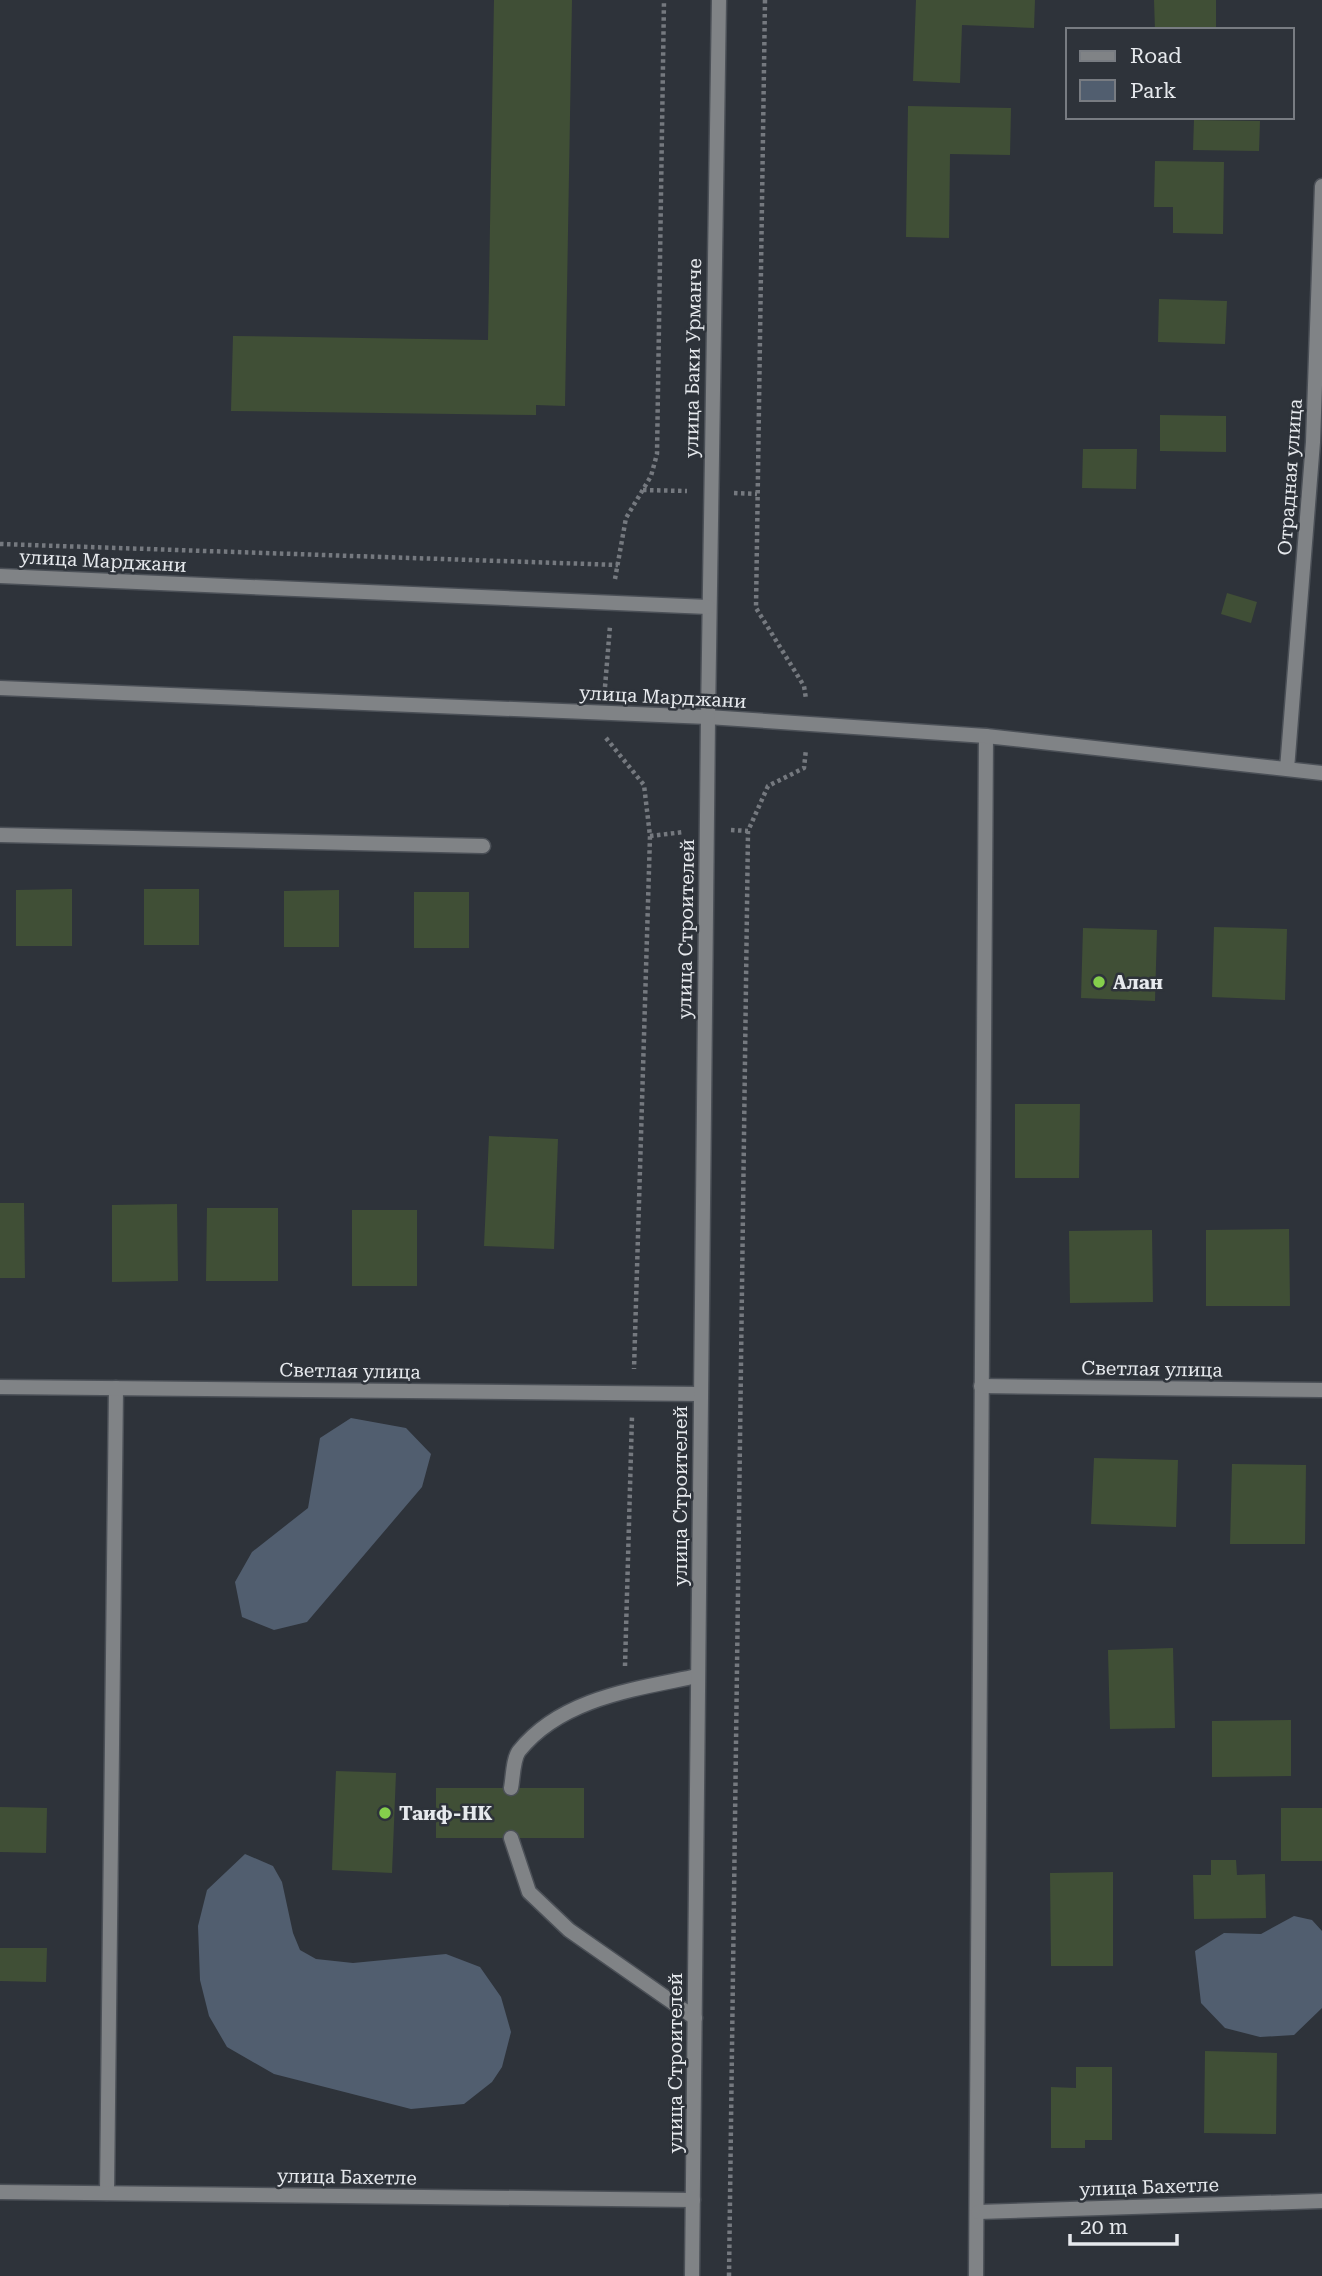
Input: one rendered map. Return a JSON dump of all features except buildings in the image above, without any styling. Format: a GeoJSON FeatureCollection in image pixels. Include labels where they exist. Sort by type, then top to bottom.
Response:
{"type":"FeatureCollection","features":[{"type":"Feature","properties":{"kind":"street","name":"улица Баки Урманче"},"geometry":{"type":"LineString","coordinates":[[708,717],[719,0]]}},
{"type":"Feature","properties":{"kind":"street","name":"Отрадная улица"},"geometry":{"type":"LineString","coordinates":[[1287,769],[1313,442],[1322,186]]}},
{"type":"Feature","properties":{"kind":"street","name":"улица Марджани"},"geometry":{"type":"LineString","coordinates":[[0,576],[708,607]]}},
{"type":"Feature","properties":{"kind":"street","name":"улица Марджани"},"geometry":{"type":"LineString","coordinates":[[0,688],[708,717],[986,736],[1322,773]]}},
{"type":"Feature","properties":{"kind":"street","name":"улица Строителей"},"geometry":{"type":"LineString","coordinates":[[692,2276],[708,717]]}},
{"type":"Feature","properties":{"kind":"street"},"geometry":{"type":"LineString","coordinates":[[976,2276],[986,736]]}},
{"type":"Feature","properties":{"kind":"street"},"geometry":{"type":"LineString","coordinates":[[0,835],[482,846]]}},
{"type":"Feature","properties":{"kind":"street","name":"Светлая улица"},"geometry":{"type":"LineString","coordinates":[[981,1386],[1322,1390]]}},
{"type":"Feature","properties":{"kind":"street","name":"Светлая улица"},"geometry":{"type":"LineString","coordinates":[[0,1387],[700,1394]]}},
{"type":"Feature","properties":{"kind":"street"},"geometry":{"type":"LineString","coordinates":[[107,2193],[116,1388]]}},
{"type":"Feature","properties":{"kind":"street"},"geometry":{"type":"LineString","coordinates":[[511,1788],[517,1753],[543,1730],[600,1696],[697,1676]]}},
{"type":"Feature","properties":{"kind":"street"},"geometry":{"type":"LineString","coordinates":[[511,1838],[529,1892],[569,1930],[695,2018]]}},
{"type":"Feature","properties":{"kind":"street","name":"улица Бахетле"},"geometry":{"type":"LineString","coordinates":[[0,2192],[693,2200]]}},
{"type":"Feature","properties":{"kind":"street","name":"улица Бахетле"},"geometry":{"type":"LineString","coordinates":[[978,2212],[1322,2201]]}},
{"type":"Feature","properties":{"kind":"path"},"geometry":{"type":"LineString","coordinates":[[624,1692],[650,836],[644,785],[606,742],[603,712],[611,603],[626,517],[651,476],[657,454],[664,0]]}},
{"type":"Feature","properties":{"kind":"path"},"geometry":{"type":"LineString","coordinates":[[729,2276],[748,831],[768,786],[804,768],[810,724],[804,686],[756,608],[765,0]]}},
{"type":"Feature","properties":{"kind":"path"},"geometry":{"type":"LineString","coordinates":[[0,544],[618,565]]}},
{"type":"Feature","properties":{"kind":"green space"},"geometry":{"type":"Polygon","coordinates":[[[351,1418],[406,1428],[431,1454],[422,1487],[307,1622],[274,1630],[242,1617],[235,1582],[252,1552],[308,1508],[320,1438],[351,1418]]]}},
{"type":"Feature","properties":{"kind":"green space"},"geometry":{"type":"Polygon","coordinates":[[[245,1854],[273,1866],[282,1882],[293,1933],[300,1950],[316,1959],[353,1963],[446,1954],[480,1967],[501,1997],[511,2032],[502,2067],[492,2082],[464,2104],[411,2109],[274,2074],[227,2047],[209,2016],[200,1980],[198,1926],[207,1890],[245,1854]]]}},
{"type":"Feature","properties":{"kind":"green space"},"geometry":{"type":"Polygon","coordinates":[[[1294,1916],[1312,1920],[1322,1931],[1322,2008],[1294,2035],[1260,2037],[1225,2028],[1201,2003],[1195,1951],[1224,1933],[1261,1934],[1294,1916]]]}},
{"type":"Feature","properties":{"kind":"place","name":"Алан"},"geometry":{"type":"Point","coordinates":[1099,982]}},
{"type":"Feature","properties":{"kind":"place","name":"Таиф-НК"},"geometry":{"type":"Point","coordinates":[385,1813]}}]}
